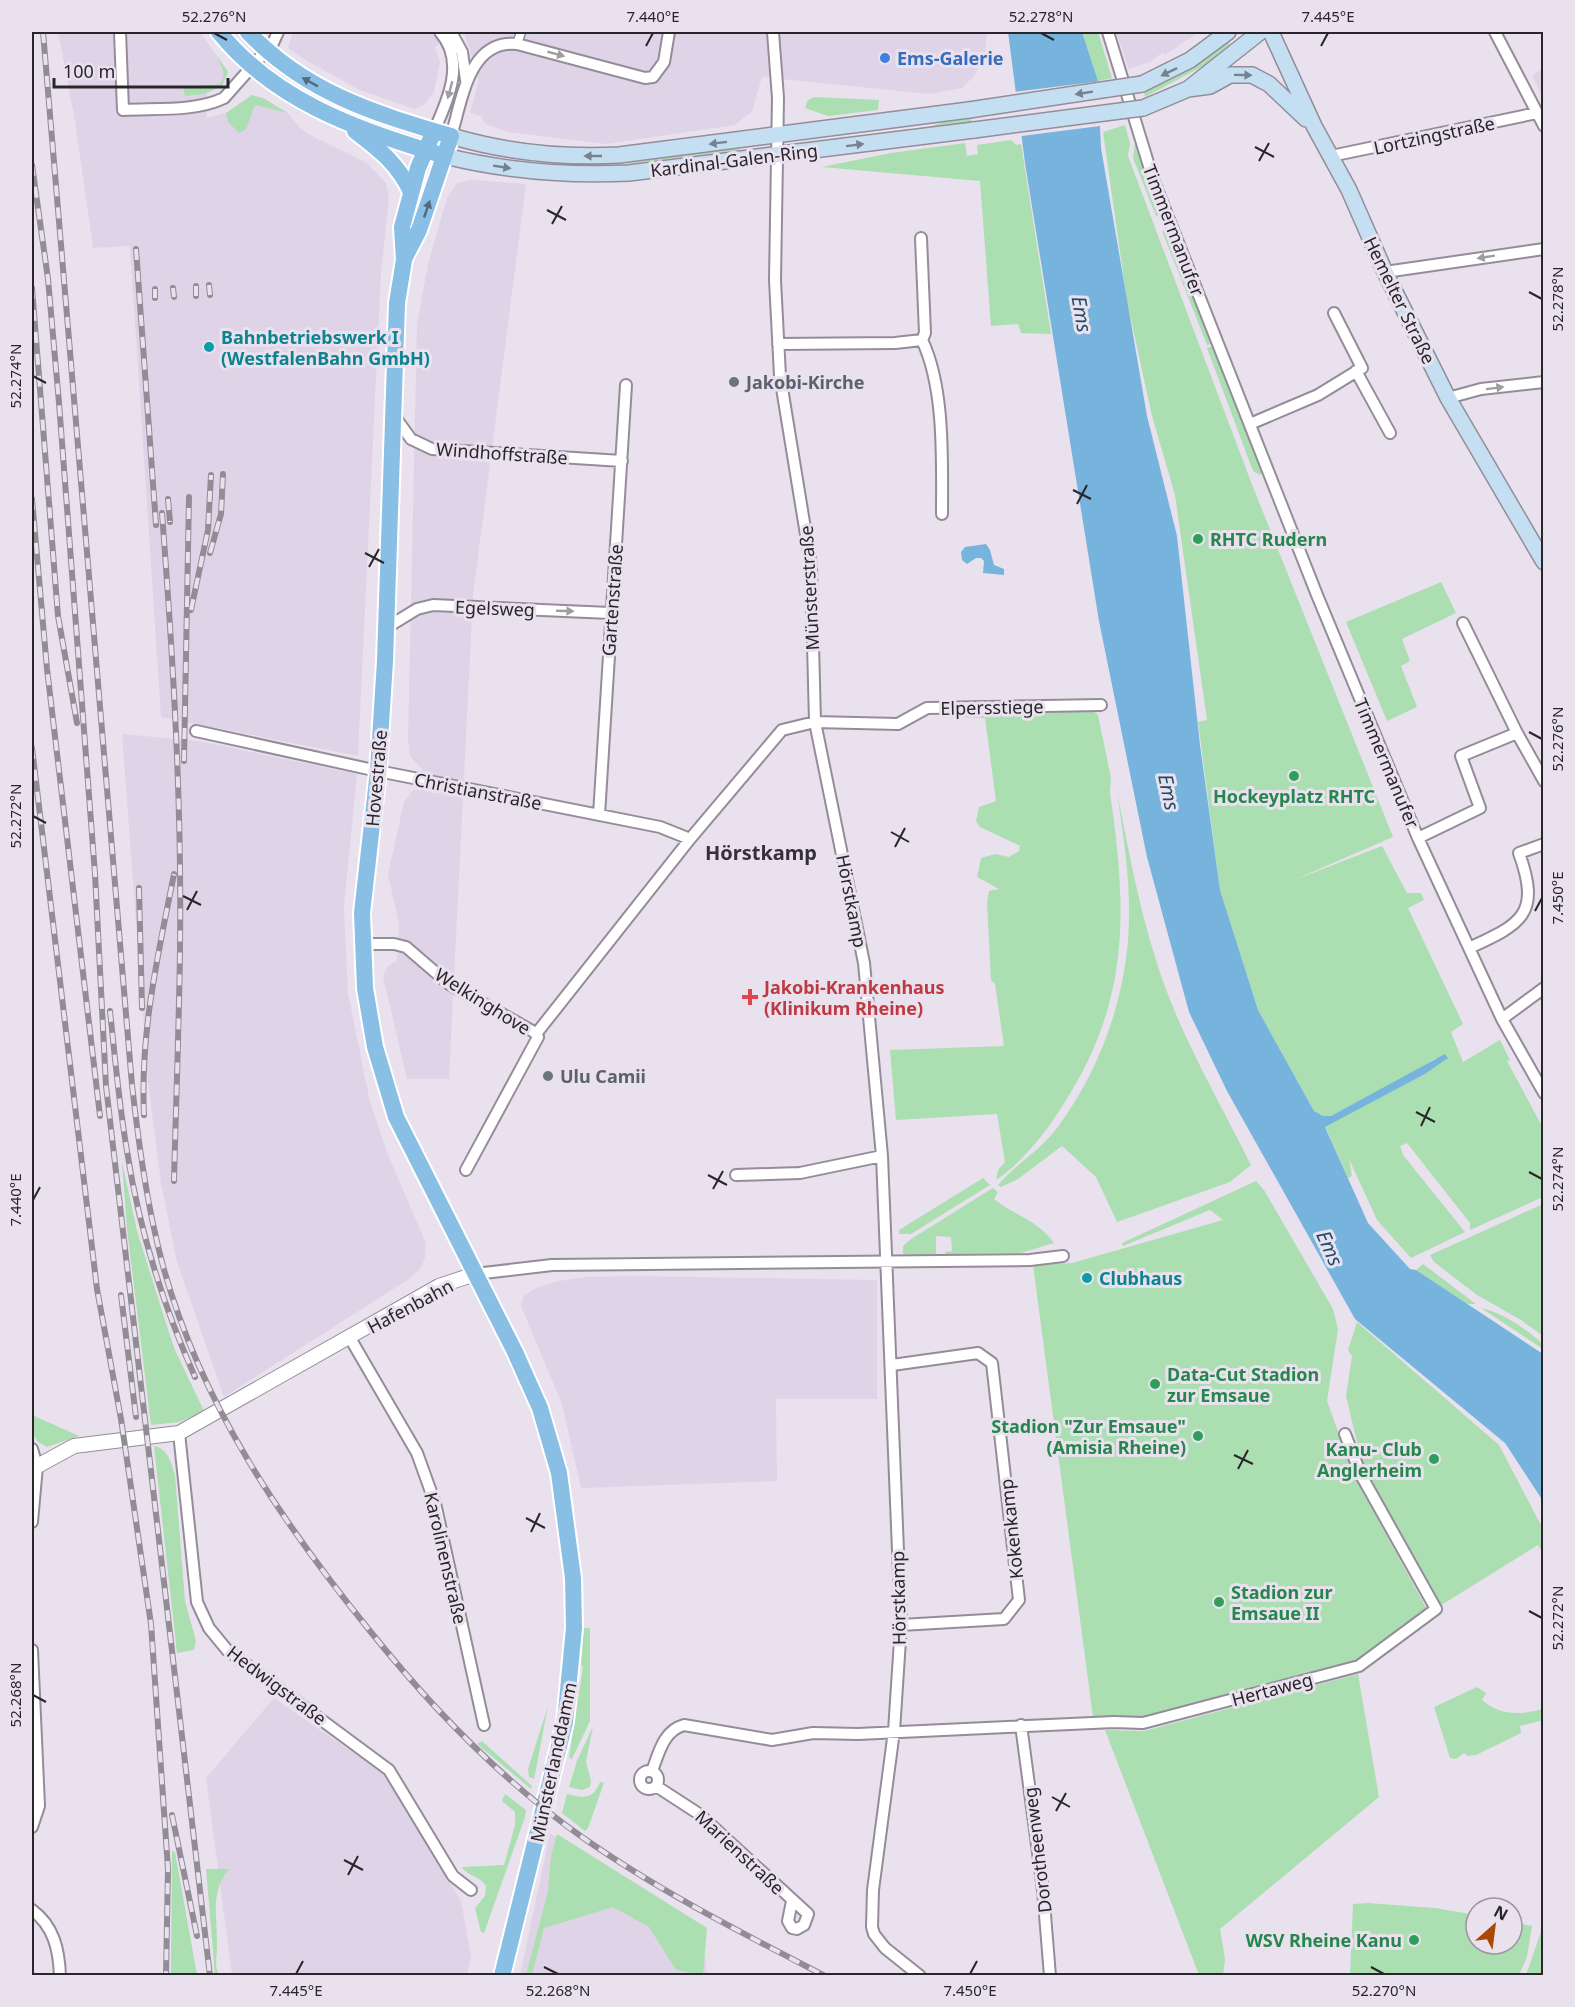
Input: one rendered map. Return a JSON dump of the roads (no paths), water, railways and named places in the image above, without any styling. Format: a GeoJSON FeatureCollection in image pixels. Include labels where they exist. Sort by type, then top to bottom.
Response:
{"type":"FeatureCollection","features":[{"type":"Feature","properties":{"kind":"main road","name":"Kardinal-Galen-Ring"},"geometry":{"type":"LineString","coordinates":[[219,32],[252,67],[283,91],[345,122],[445,156],[536,173],[575,175],[628,173],[1143,108],[1188,89],[1260,32]]}},
{"type":"Feature","properties":{"kind":"main road","name":"Kardinal-Galen-Ring"},"geometry":{"type":"LineString","coordinates":[[248,32],[266,51],[311,83],[357,106],[478,144],[560,155],[618,155],[776,136],[1142,84],[1190,60],[1228,32]]}},
{"type":"Feature","properties":{"kind":"main road","name":"Hemelter Straße"},"geometry":{"type":"LineString","coordinates":[[1271,32],[1314,126],[1331,156],[1385,272],[1448,398],[1544,562]]}},
{"type":"Feature","properties":{"kind":"main road"},"geometry":{"type":"LineString","coordinates":[[1188,89],[1210,86],[1230,75],[1252,75],[1269,84],[1314,126]]}},
{"type":"Feature","properties":{"kind":"main road"},"geometry":{"type":"LineString","coordinates":[[345,122],[391,159],[404,176],[411,192]]}},
{"type":"Feature","properties":{"kind":"main road","name":"Hovestraße"},"geometry":{"type":"LineString","coordinates":[[434,131],[425,150],[402,227],[404,260],[398,303],[387,628],[378,771],[362,913],[363,944],[365,988],[385,1086],[406,1139],[475,1274]]}},
{"type":"Feature","properties":{"kind":"main road","name":"Hovestraße"},"geometry":{"type":"LineString","coordinates":[[404,260],[419,230],[451,136]]}},
{"type":"Feature","properties":{"kind":"main road","name":"Münsterlanddamm"},"geometry":{"type":"LineString","coordinates":[[475,1274],[519,1361],[550,1438],[567,1521],[573,1578],[574,1628],[565,1722],[501,1976]]}},
{"type":"Feature","properties":{"kind":"street"},"geometry":{"type":"LineString","coordinates":[[120,32],[123,110],[182,107],[216,102],[232,91],[266,51],[278,32]]}},
{"type":"Feature","properties":{"kind":"street"},"geometry":{"type":"LineString","coordinates":[[434,131],[445,108],[454,72],[450,47],[440,32]]}},
{"type":"Feature","properties":{"kind":"street"},"geometry":{"type":"LineString","coordinates":[[451,32],[462,52],[466,81]]}},
{"type":"Feature","properties":{"kind":"street"},"geometry":{"type":"LineString","coordinates":[[517,44],[521,32]]}},
{"type":"Feature","properties":{"kind":"street"},"geometry":{"type":"LineString","coordinates":[[451,136],[466,81],[488,51],[499,45],[517,44],[649,78],[656,76],[664,62],[669,32]]}},
{"type":"Feature","properties":{"kind":"street","name":"Münsterstraße"},"geometry":{"type":"LineString","coordinates":[[773,32],[778,98],[775,280],[778,344],[782,390],[811,565],[815,722]]}},
{"type":"Feature","properties":{"kind":"street","name":"Timmermanufer"},"geometry":{"type":"LineString","coordinates":[[1108,32],[1153,179],[1322,606],[1418,838],[1502,1019],[1544,1093]]}},
{"type":"Feature","properties":{"kind":"street"},"geometry":{"type":"LineString","coordinates":[[1495,32],[1544,126]]}},
{"type":"Feature","properties":{"kind":"street","name":"Lortzingstraße"},"geometry":{"type":"LineString","coordinates":[[1331,156],[1537,113]]}},
{"type":"Feature","properties":{"kind":"street"},"geometry":{"type":"LineString","coordinates":[[921,237],[925,279],[925,333],[922,340],[934,376],[941,451],[942,514]]}},
{"type":"Feature","properties":{"kind":"street"},"geometry":{"type":"LineString","coordinates":[[1385,272],[1544,249]]}},
{"type":"Feature","properties":{"kind":"street"},"geometry":{"type":"LineString","coordinates":[[1251,424],[1318,396],[1362,368],[1334,313]]}},
{"type":"Feature","properties":{"kind":"street"},"geometry":{"type":"LineString","coordinates":[[778,344],[895,344],[922,340]]}},
{"type":"Feature","properties":{"kind":"street"},"geometry":{"type":"LineString","coordinates":[[1356,371],[1390,433]]}},
{"type":"Feature","properties":{"kind":"street"},"geometry":{"type":"LineString","coordinates":[[1448,398],[1481,389],[1544,382]]}},
{"type":"Feature","properties":{"kind":"street","name":"Gartenstraße"},"geometry":{"type":"LineString","coordinates":[[599,815],[626,385]]}},
{"type":"Feature","properties":{"kind":"street","name":"Windhoffstraße"},"geometry":{"type":"LineString","coordinates":[[394,417],[411,439],[432,449],[622,461]]}},
{"type":"Feature","properties":{"kind":"street","name":"Egelsweg"},"geometry":{"type":"LineString","coordinates":[[387,628],[417,609],[433,605],[610,613]]}},
{"type":"Feature","properties":{"kind":"street"},"geometry":{"type":"LineString","coordinates":[[1463,623],[1517,733],[1544,782]]}},
{"type":"Feature","properties":{"kind":"street","name":"Elpersstiege"},"geometry":{"type":"LineString","coordinates":[[815,722],[898,724],[927,708],[1101,705]]}},
{"type":"Feature","properties":{"kind":"street"},"geometry":{"type":"LineString","coordinates":[[466,1170],[537,1036],[690,839],[782,730],[815,722]]}},
{"type":"Feature","properties":{"kind":"street","name":"Hörstkamp"},"geometry":{"type":"LineString","coordinates":[[815,722],[864,963],[882,1156],[901,1625],[894,1731],[873,1890],[874,1934],[885,1948],[920,1976]]}},
{"type":"Feature","properties":{"kind":"street","name":"Christianstraße"},"geometry":{"type":"LineString","coordinates":[[196,731],[378,771],[660,827],[690,839]]}},
{"type":"Feature","properties":{"kind":"street"},"geometry":{"type":"LineString","coordinates":[[1418,838],[1480,808],[1461,756],[1517,733]]}},
{"type":"Feature","properties":{"kind":"street"},"geometry":{"type":"LineString","coordinates":[[1469,948],[1505,932],[1526,912],[1529,899],[1528,878],[1520,853],[1544,844]]}},
{"type":"Feature","properties":{"kind":"street","name":"Welkinghove"},"geometry":{"type":"LineString","coordinates":[[363,944],[394,944],[406,947],[448,984],[537,1036]]}},
{"type":"Feature","properties":{"kind":"street"},"geometry":{"type":"LineString","coordinates":[[1502,1019],[1544,988]]}},
{"type":"Feature","properties":{"kind":"street"},"geometry":{"type":"LineString","coordinates":[[736,1175],[800,1173],[882,1156]]}},
{"type":"Feature","properties":{"kind":"street"},"geometry":{"type":"LineString","coordinates":[[885,1261],[1030,1260],[1063,1256]]}},
{"type":"Feature","properties":{"kind":"street","name":"Hafenbahn"},"geometry":{"type":"LineString","coordinates":[[34,1467],[74,1446],[179,1433],[439,1286],[475,1274],[552,1265],[885,1261]]}},
{"type":"Feature","properties":{"kind":"street","name":"Karolinenstraße"},"geometry":{"type":"LineString","coordinates":[[350,1338],[417,1453],[435,1503],[484,1725]]}},
{"type":"Feature","properties":{"kind":"street","name":"Kokenkamp"},"geometry":{"type":"LineString","coordinates":[[892,1365],[978,1353],[992,1363],[1019,1600],[1004,1619],[901,1625]]}},
{"type":"Feature","properties":{"kind":"street","name":"Hedwigstraße"},"geometry":{"type":"LineString","coordinates":[[179,1433],[197,1602],[209,1628],[227,1650],[389,1770],[453,1876],[471,1890]]}},
{"type":"Feature","properties":{"kind":"street","name":"Hertaweg"},"geometry":{"type":"LineString","coordinates":[[894,1731],[1021,1725],[1143,1723],[1359,1666],[1436,1609],[1361,1475],[1345,1434]]}},
{"type":"Feature","properties":{"kind":"street"},"geometry":{"type":"LineString","coordinates":[[32,1449],[34,1467],[32,1522]]}},
{"type":"Feature","properties":{"kind":"street"},"geometry":{"type":"LineString","coordinates":[[32,1650],[39,1806],[32,1827]]}},
{"type":"Feature","properties":{"kind":"street","name":"Marienstraße"},"geometry":{"type":"LineString","coordinates":[[792,1901],[699,1814],[656,1786],[658,1778],[652,1771],[666,1737],[676,1727],[684,1725],[772,1740],[813,1733],[858,1734],[894,1731]]}},
{"type":"Feature","properties":{"kind":"street","name":"Dorotheenweg"},"geometry":{"type":"LineString","coordinates":[[1021,1725],[1043,1890],[1050,1976]]}},
{"type":"Feature","properties":{"kind":"street"},"geometry":{"type":"LineString","coordinates":[[32,1910],[54,1935],[60,1976]]}},
{"type":"Feature","properties":{"kind":"water","name":"Ems"},"geometry":{"type":"Polygon","coordinates":[[[1008,32],[1082,32],[1098,81],[1101,148],[1147,416],[1177,536],[1200,745],[1220,890],[1258,1010],[1314,1111],[1323,1116],[1331,1116],[1445,1054],[1448,1058],[1425,1074],[1325,1127],[1368,1223],[1410,1269],[1416,1270],[1543,1354],[1543,1501],[1505,1443],[1355,1319],[1227,1091],[1189,1012],[1147,857],[1099,621],[1025,163],[1008,32]]]}},
{"type":"Feature","properties":{"kind":"water"},"geometry":{"type":"Polygon","coordinates":[[[986,544],[994,565],[1004,569],[1004,575],[983,573],[984,561],[981,558],[976,558],[967,564],[962,560],[961,552],[965,547],[986,544]]]}},
{"type":"Feature","properties":{"kind":"railway"},"geometry":{"type":"LineString","coordinates":[[43,32],[132,1085],[152,1221],[179,1317],[222,1413],[275,1504],[337,1589],[393,1659],[443,1715],[495,1767],[523,1791],[552,1815],[611,1857],[701,1911],[825,1976]]}},
{"type":"Feature","properties":{"kind":"railway"},"geometry":{"type":"LineString","coordinates":[[32,165],[48,279],[59,403],[95,874],[106,1086],[210,1976]]}},
{"type":"Feature","properties":{"kind":"railway"},"geometry":{"type":"LineString","coordinates":[[136,249],[156,525]]}},
{"type":"Feature","properties":{"kind":"railway"},"geometry":{"type":"LineString","coordinates":[[209,285],[210,295]]}},
{"type":"Feature","properties":{"kind":"railway"},"geometry":{"type":"LineString","coordinates":[[196,286],[196,296]]}},
{"type":"Feature","properties":{"kind":"railway"},"geometry":{"type":"LineString","coordinates":[[32,288],[58,616],[77,723]]}},
{"type":"Feature","properties":{"kind":"railway"},"geometry":{"type":"LineString","coordinates":[[173,288],[174,297]]}},
{"type":"Feature","properties":{"kind":"railway"},"geometry":{"type":"LineString","coordinates":[[155,289],[155,298]]}},
{"type":"Feature","properties":{"kind":"railway"},"geometry":{"type":"LineString","coordinates":[[210,553],[221,514],[223,474]]}},
{"type":"Feature","properties":{"kind":"railway"},"geometry":{"type":"LineString","coordinates":[[191,610],[208,530],[211,475]]}},
{"type":"Feature","properties":{"kind":"railway"},"geometry":{"type":"LineString","coordinates":[[184,761],[189,497]]}},
{"type":"Feature","properties":{"kind":"railway"},"geometry":{"type":"LineString","coordinates":[[32,499],[47,669],[100,1116]]}},
{"type":"Feature","properties":{"kind":"railway"},"geometry":{"type":"LineString","coordinates":[[168,499],[170,522]]}},
{"type":"Feature","properties":{"kind":"railway"},"geometry":{"type":"LineString","coordinates":[[162,513],[173,676],[180,840],[180,978],[174,1181]]}},
{"type":"Feature","properties":{"kind":"railway"},"geometry":{"type":"LineString","coordinates":[[32,748],[97,1289],[121,1419],[151,1624],[168,1869],[166,1976]]}},
{"type":"Feature","properties":{"kind":"railway"},"geometry":{"type":"LineString","coordinates":[[144,1115],[143,1084],[148,1024],[156,964],[174,874]]}},
{"type":"Feature","properties":{"kind":"railway"},"geometry":{"type":"LineString","coordinates":[[139,888],[142,1008]]}},
{"type":"Feature","properties":{"kind":"railway"},"geometry":{"type":"LineString","coordinates":[[110,1011],[122,1116],[138,1209],[163,1294],[195,1377]]}},
{"type":"Feature","properties":{"kind":"railway"},"geometry":{"type":"LineString","coordinates":[[121,1295],[136,1417]]}},
{"type":"Feature","properties":{"kind":"railway"},"geometry":{"type":"LineString","coordinates":[[172,1815],[197,1936]]}},
{"type":"Feature","properties":{"kind":"place","name":"Ems-Galerie"},"geometry":{"type":"Point","coordinates":[885,58]}},
{"type":"Feature","properties":{"kind":"place","name":"Bahnbetriebswerk I (WestfalenBahn GmbH)"},"geometry":{"type":"Point","coordinates":[209,347]}},
{"type":"Feature","properties":{"kind":"place","name":"Jakobi-Kirche"},"geometry":{"type":"Point","coordinates":[734,382]}},
{"type":"Feature","properties":{"kind":"place","name":"RHTC Rudern"},"geometry":{"type":"Point","coordinates":[1198,539]}},
{"type":"Feature","properties":{"kind":"place","name":"Hockeyplatz RHTC"},"geometry":{"type":"Point","coordinates":[1294,776]}},
{"type":"Feature","properties":{"kind":"place","name":"Jakobi-Krankenhaus (Klinikum Rheine)"},"geometry":{"type":"Point","coordinates":[750,997]}},
{"type":"Feature","properties":{"kind":"place","name":"Ulu Camii"},"geometry":{"type":"Point","coordinates":[548,1076]}},
{"type":"Feature","properties":{"kind":"place","name":"Clubhaus"},"geometry":{"type":"Point","coordinates":[1087,1278]}},
{"type":"Feature","properties":{"kind":"place","name":"Data-Cut Stadion zur Emsaue"},"geometry":{"type":"Point","coordinates":[1155,1384]}},
{"type":"Feature","properties":{"kind":"place","name":"Stadion \"Zur Emsaue\" (Amisia Rheine)"},"geometry":{"type":"Point","coordinates":[1198,1436]}},
{"type":"Feature","properties":{"kind":"place","name":"Kanu- Club Anglerheim"},"geometry":{"type":"Point","coordinates":[1434,1459]}},
{"type":"Feature","properties":{"kind":"place","name":"Stadion zur Emsaue II"},"geometry":{"type":"Point","coordinates":[1219,1602]}},
{"type":"Feature","properties":{"kind":"place","name":"WSV Rheine Kanu"},"geometry":{"type":"Point","coordinates":[1414,1940]}},
{"type":"Feature","properties":{"kind":"district","name":"Hörstkamp"},"geometry":{"type":"Point","coordinates":[761,852]}}]}
